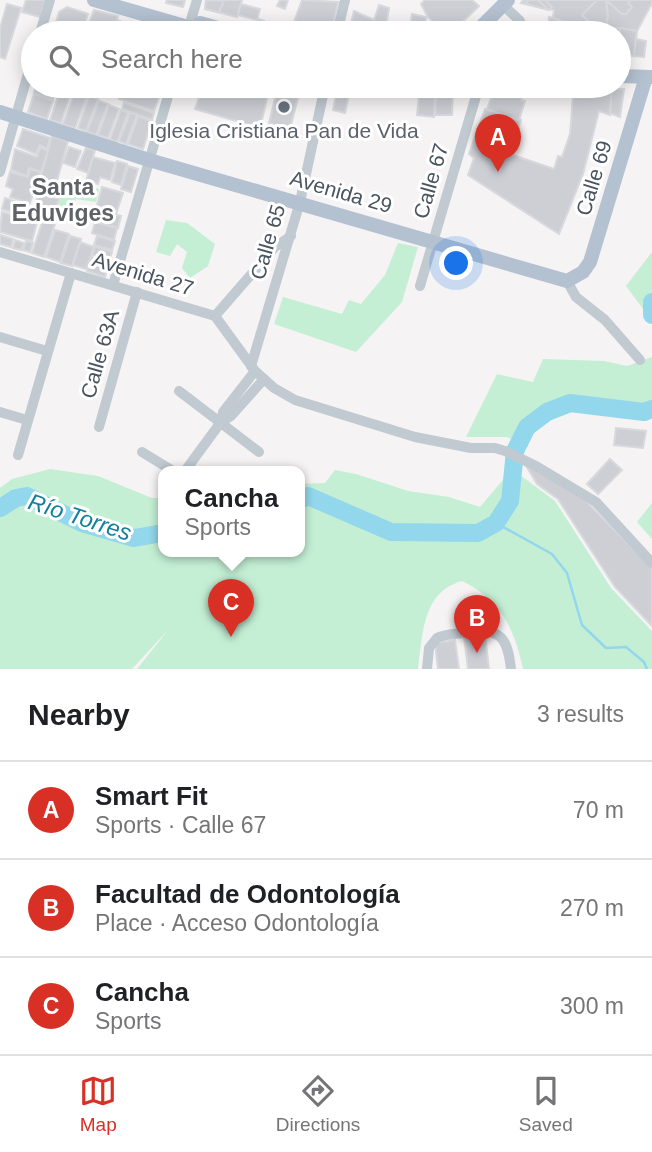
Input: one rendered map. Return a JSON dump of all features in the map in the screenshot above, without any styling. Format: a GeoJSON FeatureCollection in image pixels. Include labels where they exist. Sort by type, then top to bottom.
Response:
{"type":"FeatureCollection","features":[{"type":"Feature","properties":{"kind":"main road"},"geometry":{"type":"LineString","coordinates":[[94,0],[168,21]]}},
{"type":"Feature","properties":{"kind":"main road"},"geometry":{"type":"LineString","coordinates":[[125,0],[175,21]]}},
{"type":"Feature","properties":{"kind":"main road"},"geometry":{"type":"LineString","coordinates":[[488,20],[506,2]]}},
{"type":"Feature","properties":{"kind":"main road","name":"Calle 69"},"geometry":{"type":"LineString","coordinates":[[567,281],[583,272],[590,262],[644,77]]}},
{"type":"Feature","properties":{"kind":"main road","name":"Avenida 29"},"geometry":{"type":"LineString","coordinates":[[7,114],[149,160],[567,281]]}},
{"type":"Feature","properties":{"kind":"street"},"geometry":{"type":"LineString","coordinates":[[44,21],[50,0]]}},
{"type":"Feature","properties":{"kind":"street"},"geometry":{"type":"LineString","coordinates":[[191,21],[197,0]]}},
{"type":"Feature","properties":{"kind":"street"},"geometry":{"type":"LineString","coordinates":[[340,21],[345,0]]}},
{"type":"Feature","properties":{"kind":"street"},"geometry":{"type":"LineString","coordinates":[[506,2],[520,21]]}},
{"type":"Feature","properties":{"kind":"street"},"geometry":{"type":"LineString","coordinates":[[0,172],[7,114],[21,83]]}},
{"type":"Feature","properties":{"kind":"street"},"geometry":{"type":"LineString","coordinates":[[113,285],[167,98]]}},
{"type":"Feature","properties":{"kind":"street","name":"Calle 65"},"geometry":{"type":"LineString","coordinates":[[189,466],[221,422],[223,412],[257,372],[300,202],[322,98]]}},
{"type":"Feature","properties":{"kind":"street","name":"Calle 67"},"geometry":{"type":"LineString","coordinates":[[420,286],[476,98]]}},
{"type":"Feature","properties":{"kind":"street"},"geometry":{"type":"LineString","coordinates":[[215,316],[275,247],[291,236]]}},
{"type":"Feature","properties":{"kind":"street","name":"Avenida 27"},"geometry":{"type":"LineString","coordinates":[[0,252],[215,316],[257,372]]}},
{"type":"Feature","properties":{"kind":"street"},"geometry":{"type":"LineString","coordinates":[[18,455],[71,273]]}},
{"type":"Feature","properties":{"kind":"street"},"geometry":{"type":"LineString","coordinates":[[567,281],[576,297],[605,320],[640,360]]}},
{"type":"Feature","properties":{"kind":"street","name":"Calle 63A"},"geometry":{"type":"LineString","coordinates":[[99,427],[138,292]]}},
{"type":"Feature","properties":{"kind":"street"},"geometry":{"type":"LineString","coordinates":[[0,337],[47,351]]}},
{"type":"Feature","properties":{"kind":"street"},"geometry":{"type":"LineString","coordinates":[[257,372],[295,400],[415,437],[471,448],[495,448],[536,466],[596,502],[652,564]]}},
{"type":"Feature","properties":{"kind":"street"},"geometry":{"type":"LineString","coordinates":[[179,391],[259,452]]}},
{"type":"Feature","properties":{"kind":"street"},"geometry":{"type":"LineString","coordinates":[[0,412],[27,420]]}},
{"type":"Feature","properties":{"kind":"street"},"geometry":{"type":"LineString","coordinates":[[142,452],[165,466]]}},
{"type":"Feature","properties":{"kind":"street"},"geometry":{"type":"LineString","coordinates":[[427,669],[429,649],[437,638],[484,630],[495,633],[506,645],[511,669]]}},
{"type":"Feature","properties":{"kind":"green space"},"geometry":{"type":"Polygon","coordinates":[[[76,183],[99,189],[96,202],[76,199],[73,214],[63,215],[61,222],[55,221],[62,189],[76,193],[76,183]]]}},
{"type":"Feature","properties":{"kind":"green space"},"geometry":{"type":"Polygon","coordinates":[[[166,220],[187,223],[215,244],[208,266],[190,278],[182,268],[187,252],[177,244],[170,256],[156,252],[166,220]]]}},
{"type":"Feature","properties":{"kind":"green space"},"geometry":{"type":"Polygon","coordinates":[[[398,243],[418,247],[402,302],[356,352],[274,324],[283,297],[342,314],[349,300],[361,304],[385,275],[398,243]]]}},
{"type":"Feature","properties":{"kind":"green space"},"geometry":{"type":"Polygon","coordinates":[[[652,252],[652,321],[626,286],[652,252]]]}},
{"type":"Feature","properties":{"kind":"green space"},"geometry":{"type":"Polygon","coordinates":[[[652,357],[652,414],[637,418],[578,409],[560,410],[530,429],[528,447],[507,437],[466,437],[497,374],[533,382],[543,359],[604,361],[627,366],[652,357]]]}},
{"type":"Feature","properties":{"kind":"green space"},"geometry":{"type":"Polygon","coordinates":[[[50,469],[98,476],[158,498],[158,557],[305,557],[305,484],[325,483],[335,470],[408,491],[449,497],[480,507],[512,469],[555,501],[611,588],[652,631],[652,669],[523,669],[504,617],[487,597],[462,581],[439,594],[432,604],[424,629],[418,669],[137,669],[168,630],[132,669],[0,669],[0,488],[12,479],[50,469]]]}},
{"type":"Feature","properties":{"kind":"green space"},"geometry":{"type":"Polygon","coordinates":[[[652,503],[652,539],[637,522],[652,503]]]}},
{"type":"Feature","properties":{"kind":"building"},"geometry":{"type":"Polygon","coordinates":[[[26,0],[45,0],[40,17],[22,12],[26,0]]]}},
{"type":"Feature","properties":{"kind":"building"},"geometry":{"type":"Polygon","coordinates":[[[167,0],[185,0],[183,7],[166,3],[167,0]]]}},
{"type":"Feature","properties":{"kind":"building"},"geometry":{"type":"Polygon","coordinates":[[[206,0],[242,0],[237,17],[205,9],[206,0]]]}},
{"type":"Feature","properties":{"kind":"building"},"geometry":{"type":"Polygon","coordinates":[[[206,0],[224,1],[219,12],[205,9],[206,0]]]}},
{"type":"Feature","properties":{"kind":"building"},"geometry":{"type":"Polygon","coordinates":[[[280,0],[288,0],[285,9],[277,6],[280,0]]]}},
{"type":"Feature","properties":{"kind":"building"},"geometry":{"type":"Polygon","coordinates":[[[302,0],[338,2],[334,21],[294,21],[302,0]]]}},
{"type":"Feature","properties":{"kind":"building"},"geometry":{"type":"Polygon","coordinates":[[[425,0],[472,0],[479,6],[463,21],[432,21],[421,4],[425,0]]]}},
{"type":"Feature","properties":{"kind":"building"},"geometry":{"type":"Polygon","coordinates":[[[523,0],[652,0],[637,31],[631,30],[631,21],[561,21],[553,18],[554,10],[521,3],[523,0]]]}},
{"type":"Feature","properties":{"kind":"building"},"geometry":{"type":"Polygon","coordinates":[[[529,0],[538,0],[549,10],[525,4],[529,0]]]}},
{"type":"Feature","properties":{"kind":"building"},"geometry":{"type":"Polygon","coordinates":[[[538,0],[545,0],[552,7],[549,10],[538,0]]]}},
{"type":"Feature","properties":{"kind":"building"},"geometry":{"type":"Polygon","coordinates":[[[597,0],[606,0],[607,21],[588,21],[582,15],[597,0]]]}},
{"type":"Feature","properties":{"kind":"building"},"geometry":{"type":"Polygon","coordinates":[[[606,0],[622,14],[626,14],[632,7],[628,3],[631,0],[652,0],[637,31],[631,30],[631,21],[607,21],[606,0]]]}},
{"type":"Feature","properties":{"kind":"building"},"geometry":{"type":"Polygon","coordinates":[[[7,4],[21,8],[5,59],[0,57],[0,28],[7,4]]]}},
{"type":"Feature","properties":{"kind":"building"},"geometry":{"type":"Polygon","coordinates":[[[241,4],[260,9],[257,20],[238,15],[241,4]]]}},
{"type":"Feature","properties":{"kind":"building"},"geometry":{"type":"Polygon","coordinates":[[[379,5],[389,8],[387,21],[374,21],[379,5]]]}},
{"type":"Feature","properties":{"kind":"building"},"geometry":{"type":"Polygon","coordinates":[[[67,7],[88,14],[86,21],[56,21],[59,12],[67,7]]]}},
{"type":"Feature","properties":{"kind":"building"},"geometry":{"type":"Polygon","coordinates":[[[94,10],[118,16],[116,21],[90,21],[94,10]]]}},
{"type":"Feature","properties":{"kind":"building"},"geometry":{"type":"Polygon","coordinates":[[[354,11],[374,20],[373,21],[352,21],[354,11]]]}},
{"type":"Feature","properties":{"kind":"building"},"geometry":{"type":"Polygon","coordinates":[[[412,14],[426,17],[426,21],[411,21],[412,14]]]}},
{"type":"Feature","properties":{"kind":"building"},"geometry":{"type":"Polygon","coordinates":[[[631,30],[637,31],[634,56],[631,56],[631,30]]]}},
{"type":"Feature","properties":{"kind":"building"},"geometry":{"type":"Polygon","coordinates":[[[636,39],[646,41],[644,57],[634,56],[636,39]]]}},
{"type":"Feature","properties":{"kind":"building"},"geometry":{"type":"Polygon","coordinates":[[[33,98],[53,101],[47,119],[28,112],[33,98]]]}},
{"type":"Feature","properties":{"kind":"building"},"geometry":{"type":"Polygon","coordinates":[[[57,98],[69,98],[61,123],[50,120],[57,98]]]}},
{"type":"Feature","properties":{"kind":"building"},"geometry":{"type":"Polygon","coordinates":[[[73,98],[87,98],[75,128],[63,124],[73,98]]]}},
{"type":"Feature","properties":{"kind":"building"},"geometry":{"type":"Polygon","coordinates":[[[88,98],[98,99],[86,131],[78,128],[88,98]]]}},
{"type":"Feature","properties":{"kind":"building"},"geometry":{"type":"Polygon","coordinates":[[[119,98],[159,98],[154,111],[119,98]]]}},
{"type":"Feature","properties":{"kind":"building"},"geometry":{"type":"Polygon","coordinates":[[[199,98],[267,98],[260,128],[195,109],[199,98]]]}},
{"type":"Feature","properties":{"kind":"building","name":"Iglesia Cristiana Pan de Vida"},"geometry":{"type":"Polygon","coordinates":[[[275,98],[298,98],[290,129],[269,123],[275,98]]]}},
{"type":"Feature","properties":{"kind":"building"},"geometry":{"type":"Polygon","coordinates":[[[336,98],[348,98],[345,113],[333,110],[336,98]]]}},
{"type":"Feature","properties":{"kind":"building"},"geometry":{"type":"Polygon","coordinates":[[[419,98],[435,98],[434,117],[417,115],[419,98]]]}},
{"type":"Feature","properties":{"kind":"building"},"geometry":{"type":"Polygon","coordinates":[[[436,98],[453,98],[452,115],[435,115],[436,98]]]}},
{"type":"Feature","properties":{"kind":"building"},"geometry":{"type":"Polygon","coordinates":[[[491,98],[521,98],[525,101],[519,120],[487,109],[491,98]]]}},
{"type":"Feature","properties":{"kind":"building"},"geometry":{"type":"Polygon","coordinates":[[[573,98],[611,98],[610,115],[599,111],[583,174],[559,234],[468,175],[474,158],[469,154],[485,109],[521,120],[510,154],[554,169],[558,156],[562,157],[570,134],[573,98]]]}},
{"type":"Feature","properties":{"kind":"building"},"geometry":{"type":"Polygon","coordinates":[[[611,98],[623,98],[620,117],[610,113],[611,98]]]}},
{"type":"Feature","properties":{"kind":"building"},"geometry":{"type":"Polygon","coordinates":[[[99,101],[108,104],[96,135],[87,132],[99,101]]]}},
{"type":"Feature","properties":{"kind":"building"},"geometry":{"type":"Polygon","coordinates":[[[124,103],[154,113],[152,120],[122,109],[124,103]]]}},
{"type":"Feature","properties":{"kind":"building"},"geometry":{"type":"Polygon","coordinates":[[[109,105],[119,109],[108,138],[98,135],[109,105]]]}},
{"type":"Feature","properties":{"kind":"building"},"geometry":{"type":"Polygon","coordinates":[[[121,110],[128,113],[117,142],[110,139],[121,110]]]}},
{"type":"Feature","properties":{"kind":"building"},"geometry":{"type":"Polygon","coordinates":[[[130,113],[137,115],[126,144],[119,141],[130,113]]]}},
{"type":"Feature","properties":{"kind":"building"},"geometry":{"type":"Polygon","coordinates":[[[138,116],[152,121],[143,149],[128,144],[138,116]]]}},
{"type":"Feature","properties":{"kind":"building"},"geometry":{"type":"Polygon","coordinates":[[[23,129],[50,138],[47,149],[40,145],[36,154],[17,146],[23,129]]]}},
{"type":"Feature","properties":{"kind":"building"},"geometry":{"type":"Polygon","coordinates":[[[52,136],[68,141],[53,195],[37,190],[52,136]]]}},
{"type":"Feature","properties":{"kind":"building"},"geometry":{"type":"Polygon","coordinates":[[[40,147],[48,151],[41,172],[29,168],[27,176],[11,170],[15,149],[37,157],[40,147]]]}},
{"type":"Feature","properties":{"kind":"building"},"geometry":{"type":"Polygon","coordinates":[[[69,147],[81,151],[75,167],[63,163],[69,147]]]}},
{"type":"Feature","properties":{"kind":"building"},"geometry":{"type":"Polygon","coordinates":[[[86,148],[95,150],[88,173],[77,169],[86,148]]]}},
{"type":"Feature","properties":{"kind":"building"},"geometry":{"type":"Polygon","coordinates":[[[93,157],[115,163],[110,180],[100,177],[98,184],[86,181],[93,157]]]}},
{"type":"Feature","properties":{"kind":"building"},"geometry":{"type":"Polygon","coordinates":[[[117,161],[127,164],[121,185],[112,182],[117,161]]]}},
{"type":"Feature","properties":{"kind":"building"},"geometry":{"type":"Polygon","coordinates":[[[128,166],[138,169],[131,192],[121,189],[128,166]]]}},
{"type":"Feature","properties":{"kind":"building"},"geometry":{"type":"Polygon","coordinates":[[[30,169],[40,172],[30,203],[10,197],[13,189],[6,186],[10,172],[28,177],[30,169]]]}},
{"type":"Feature","properties":{"kind":"building"},"geometry":{"type":"Polygon","coordinates":[[[102,187],[123,193],[116,214],[96,208],[102,187]]]}},
{"type":"Feature","properties":{"kind":"building"},"geometry":{"type":"Polygon","coordinates":[[[39,192],[59,199],[53,217],[41,213],[38,221],[2,209],[5,198],[34,208],[39,192]]]}},
{"type":"Feature","properties":{"kind":"building"},"geometry":{"type":"Polygon","coordinates":[[[98,210],[121,216],[118,228],[95,221],[98,210]]]}},
{"type":"Feature","properties":{"kind":"building"},"geometry":{"type":"Polygon","coordinates":[[[2,212],[37,222],[32,241],[0,232],[2,212]]]}},
{"type":"Feature","properties":{"kind":"building"},"geometry":{"type":"Polygon","coordinates":[[[43,220],[55,224],[44,257],[32,253],[43,220]]]}},
{"type":"Feature","properties":{"kind":"building"},"geometry":{"type":"Polygon","coordinates":[[[95,222],[117,228],[114,240],[92,233],[95,222]]]}},
{"type":"Feature","properties":{"kind":"building"},"geometry":{"type":"Polygon","coordinates":[[[55,230],[69,234],[60,262],[46,257],[55,230]]]}},
{"type":"Feature","properties":{"kind":"building"},"geometry":{"type":"Polygon","coordinates":[[[0,235],[13,239],[11,247],[0,244],[0,235]]]}},
{"type":"Feature","properties":{"kind":"building"},"geometry":{"type":"Polygon","coordinates":[[[70,236],[81,239],[72,266],[61,263],[70,236]]]}},
{"type":"Feature","properties":{"kind":"building"},"geometry":{"type":"Polygon","coordinates":[[[97,236],[115,241],[112,250],[94,245],[97,236]]]}},
{"type":"Feature","properties":{"kind":"building"},"geometry":{"type":"Polygon","coordinates":[[[15,240],[24,243],[21,250],[13,248],[15,240]]]}},
{"type":"Feature","properties":{"kind":"building"},"geometry":{"type":"Polygon","coordinates":[[[26,241],[33,243],[30,252],[23,250],[26,241]]]}},
{"type":"Feature","properties":{"kind":"building"},"geometry":{"type":"Polygon","coordinates":[[[80,242],[94,247],[86,269],[73,265],[80,242]]]}},
{"type":"Feature","properties":{"kind":"building"},"geometry":{"type":"Polygon","coordinates":[[[95,246],[112,252],[109,261],[92,255],[95,246]]]}},
{"type":"Feature","properties":{"kind":"building"},"geometry":{"type":"Polygon","coordinates":[[[91,257],[109,263],[105,277],[87,271],[91,257]]]}},
{"type":"Feature","properties":{"kind":"building"},"geometry":{"type":"Polygon","coordinates":[[[616,428],[646,431],[643,448],[614,445],[616,428]]]}},
{"type":"Feature","properties":{"kind":"building"},"geometry":{"type":"Polygon","coordinates":[[[610,459],[622,470],[598,494],[587,484],[610,459]]]}},
{"type":"Feature","properties":{"kind":"building"},"geometry":{"type":"Polygon","coordinates":[[[525,464],[577,492],[652,568],[652,626],[615,587],[558,499],[537,484],[525,464]]]}},
{"type":"Feature","properties":{"kind":"building"},"geometry":{"type":"Polygon","coordinates":[[[485,634],[489,669],[468,669],[464,637],[485,634]]]}},
{"type":"Feature","properties":{"kind":"building"},"geometry":{"type":"Polygon","coordinates":[[[455,640],[459,669],[438,669],[435,643],[455,640]]]}},
{"type":"Feature","properties":{"kind":"waterway","name":"Río Torres"},"geometry":{"type":"LineString","coordinates":[[652,302],[652,315]]}},
{"type":"Feature","properties":{"kind":"waterway","name":"Río Torres"},"geometry":{"type":"LineString","coordinates":[[305,497],[308,496],[391,532],[478,533],[496,523],[510,501],[515,451],[527,427],[547,412],[570,403],[644,412],[652,409]]}},
{"type":"Feature","properties":{"kind":"waterway","name":"Río Torres"},"geometry":{"type":"LineString","coordinates":[[0,508],[16,498],[27,496],[82,523],[134,538],[158,534]]}},
{"type":"Feature","properties":{"kind":"waterway"},"geometry":{"type":"LineString","coordinates":[[496,523],[552,554],[567,573],[582,625],[606,648],[626,647],[644,662],[647,669]]}},
{"type":"Feature","properties":{"kind":"place","name":"Iglesia Cristiana Pan de Vida"},"geometry":{"type":"Point","coordinates":[284,107]}},
{"type":"Feature","properties":{"kind":"place","name":"Smart Fit"},"geometry":{"type":"Point","coordinates":[498,172]}},
{"type":"Feature","properties":{"kind":"place","name":"Cancha"},"geometry":{"type":"Point","coordinates":[231,637]}},
{"type":"Feature","properties":{"kind":"place","name":"Facultad de Odontología"},"geometry":{"type":"Point","coordinates":[477,653]}},
{"type":"Feature","properties":{"kind":"district","name":"Santa Eduviges"},"geometry":{"type":"Point","coordinates":[63,200]}}]}
